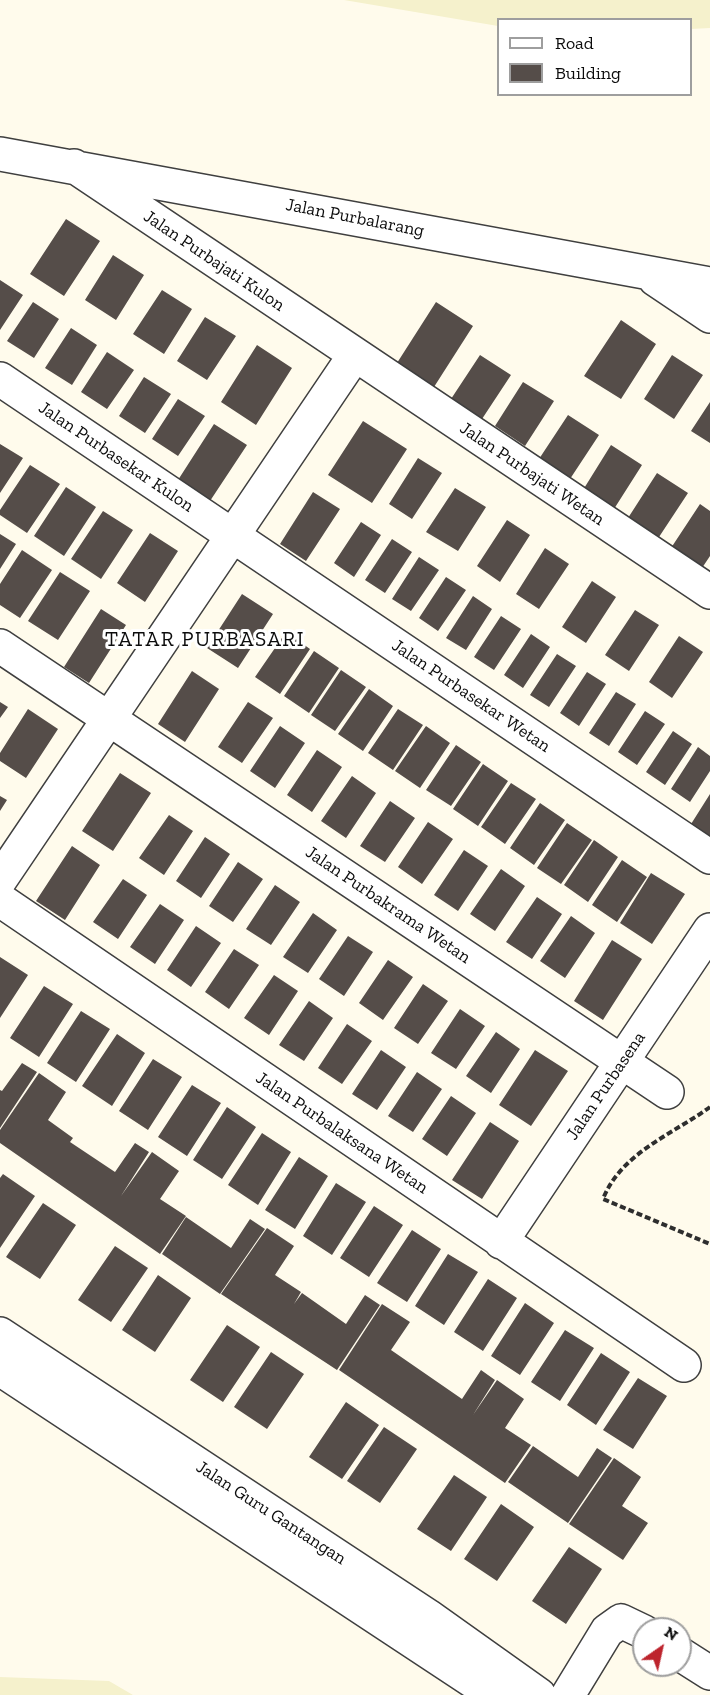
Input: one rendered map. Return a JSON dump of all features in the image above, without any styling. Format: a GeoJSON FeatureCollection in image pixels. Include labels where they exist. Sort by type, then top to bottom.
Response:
{"type":"FeatureCollection","features":[{"type":"Feature","properties":{"kind":"street","name":"Jalan Purbalarang"},"geometry":{"type":"LineString","coordinates":[[0,154],[710,284]]}},
{"type":"Feature","properties":{"kind":"street","name":"Jalan Purbajati Kulon"},"geometry":{"type":"LineString","coordinates":[[74,166],[354,356]]}},
{"type":"Feature","properties":{"kind":"street"},"geometry":{"type":"LineString","coordinates":[[644,272],[710,316]]}},
{"type":"Feature","properties":{"kind":"street"},"geometry":{"type":"LineString","coordinates":[[0,880],[354,356]]}},
{"type":"Feature","properties":{"kind":"street","name":"Jalan Purbajati Wetan"},"geometry":{"type":"LineString","coordinates":[[354,356],[710,592]]}},
{"type":"Feature","properties":{"kind":"street","name":"Jalan Purbasekar Kulon"},"geometry":{"type":"LineString","coordinates":[[0,379],[232,535]]}},
{"type":"Feature","properties":{"kind":"street","name":"Jalan Purbasekar Wetan"},"geometry":{"type":"LineString","coordinates":[[232,535],[710,857]]}},
{"type":"Feature","properties":{"kind":"street","name":"Jalan Purbakrama Wetan"},"geometry":{"type":"LineString","coordinates":[[0,646],[667,1092]]}},
{"type":"Feature","properties":{"kind":"street","name":"Jalan Purbalaksana Wetan"},"geometry":{"type":"LineString","coordinates":[[0,900],[684,1365]]}},
{"type":"Feature","properties":{"kind":"street","name":"Jalan Purbasena"},"geometry":{"type":"LineString","coordinates":[[501,1242],[710,930]]}},
{"type":"Feature","properties":{"kind":"street","name":"Jalan Guru Gantangan"},"geometry":{"type":"LineString","coordinates":[[0,1334],[428,1616],[539,1695]]}},
{"type":"Feature","properties":{"kind":"street","name":"Jalan Guru Gantangan"},"geometry":{"type":"LineString","coordinates":[[0,1369],[494,1695]]}},
{"type":"Feature","properties":{"kind":"street"},"geometry":{"type":"LineString","coordinates":[[568,1695],[608,1631],[621,1621],[632,1626]]}},
{"type":"Feature","properties":{"kind":"street"},"geometry":{"type":"LineString","coordinates":[[692,1662],[710,1673]]}},
{"type":"Feature","properties":{"kind":"path"},"geometry":{"type":"LineString","coordinates":[[710,1107],[682,1127],[643,1149],[619,1171],[603,1199],[710,1244]]}},
{"type":"Feature","properties":{"kind":"shaded area"},"geometry":{"type":"Polygon","coordinates":[[[344,0],[710,0],[710,28],[692,29],[692,18],[497,18],[497,26],[344,0]]]}},
{"type":"Feature","properties":{"kind":"shaded area"},"geometry":{"type":"Polygon","coordinates":[[[0,1677],[109,1681],[133,1695],[0,1695],[0,1677]]]}},
{"type":"Feature","properties":{"kind":"building"},"geometry":{"type":"Polygon","coordinates":[[[66,219],[100,241],[64,296],[30,274],[66,219]]]}},
{"type":"Feature","properties":{"kind":"building"},"geometry":{"type":"Polygon","coordinates":[[[113,255],[144,275],[116,320],[85,300],[113,255]]]}},
{"type":"Feature","properties":{"kind":"building"},"geometry":{"type":"Polygon","coordinates":[[[0,280],[23,295],[0,330],[0,280]]]}},
{"type":"Feature","properties":{"kind":"building"},"geometry":{"type":"Polygon","coordinates":[[[162,290],[192,309],[164,354],[133,334],[162,290]]]}},
{"type":"Feature","properties":{"kind":"building"},"geometry":{"type":"Polygon","coordinates":[[[33,302],[59,319],[34,358],[7,341],[33,302]]]}},
{"type":"Feature","properties":{"kind":"building"},"geometry":{"type":"Polygon","coordinates":[[[436,302],[473,326],[434,387],[397,363],[436,302]]]}},
{"type":"Feature","properties":{"kind":"building"},"geometry":{"type":"Polygon","coordinates":[[[205,317],[236,336],[207,380],[177,361],[205,317]]]}},
{"type":"Feature","properties":{"kind":"building"},"geometry":{"type":"Polygon","coordinates":[[[621,320],[656,344],[621,399],[584,376],[621,320]]]}},
{"type":"Feature","properties":{"kind":"building"},"geometry":{"type":"Polygon","coordinates":[[[71,328],[97,345],[72,385],[45,368],[71,328]]]}},
{"type":"Feature","properties":{"kind":"building"},"geometry":{"type":"Polygon","coordinates":[[[257,345],[292,368],[256,425],[221,402],[257,345]]]}},
{"type":"Feature","properties":{"kind":"building"},"geometry":{"type":"Polygon","coordinates":[[[107,352],[134,370],[107,409],[81,392],[107,352]]]}},
{"type":"Feature","properties":{"kind":"building"},"geometry":{"type":"Polygon","coordinates":[[[480,355],[511,375],[482,419],[451,399],[480,355]]]}},
{"type":"Feature","properties":{"kind":"building"},"geometry":{"type":"Polygon","coordinates":[[[672,355],[703,375],[674,419],[644,399],[672,355]]]}},
{"type":"Feature","properties":{"kind":"building"},"geometry":{"type":"Polygon","coordinates":[[[144,377],[171,394],[145,433],[119,416],[144,377]]]}},
{"type":"Feature","properties":{"kind":"building"},"geometry":{"type":"Polygon","coordinates":[[[523,382],[554,401],[525,446],[495,426],[523,382]]]}},
{"type":"Feature","properties":{"kind":"building"},"geometry":{"type":"Polygon","coordinates":[[[178,399],[205,416],[178,456],[152,439],[178,399]]]}},
{"type":"Feature","properties":{"kind":"building"},"geometry":{"type":"Polygon","coordinates":[[[710,402],[710,443],[691,431],[710,402]]]}},
{"type":"Feature","properties":{"kind":"building"},"geometry":{"type":"Polygon","coordinates":[[[568,415],[599,435],[570,479],[539,459],[568,415]]]}},
{"type":"Feature","properties":{"kind":"building"},"geometry":{"type":"Polygon","coordinates":[[[363,421],[407,449],[372,503],[328,475],[363,421]]]}},
{"type":"Feature","properties":{"kind":"building"},"geometry":{"type":"Polygon","coordinates":[[[214,424],[247,445],[210,501],[178,480],[214,424]]]}},
{"type":"Feature","properties":{"kind":"building"},"geometry":{"type":"Polygon","coordinates":[[[0,444],[23,458],[0,493],[0,444]]]}},
{"type":"Feature","properties":{"kind":"building"},"geometry":{"type":"Polygon","coordinates":[[[611,445],[642,465],[614,509],[583,490],[611,445]]]}},
{"type":"Feature","properties":{"kind":"building"},"geometry":{"type":"Polygon","coordinates":[[[418,458],[442,473],[412,519],[389,504],[418,458]]]}},
{"type":"Feature","properties":{"kind":"building"},"geometry":{"type":"Polygon","coordinates":[[[30,465],[60,484],[27,533],[0,515],[0,510],[30,465]]]}},
{"type":"Feature","properties":{"kind":"building"},"geometry":{"type":"Polygon","coordinates":[[[657,473],[688,493],[659,537],[628,518],[657,473]]]}},
{"type":"Feature","properties":{"kind":"building"},"geometry":{"type":"Polygon","coordinates":[[[66,487],[96,507],[64,556],[34,536],[66,487]]]}},
{"type":"Feature","properties":{"kind":"building"},"geometry":{"type":"Polygon","coordinates":[[[455,488],[486,507],[458,551],[426,532],[455,488]]]}},
{"type":"Feature","properties":{"kind":"building"},"geometry":{"type":"Polygon","coordinates":[[[313,492],[340,509],[306,561],[280,544],[313,492]]]}},
{"type":"Feature","properties":{"kind":"building"},"geometry":{"type":"Polygon","coordinates":[[[700,504],[710,511],[710,556],[702,568],[671,548],[700,504]]]}},
{"type":"Feature","properties":{"kind":"building"},"geometry":{"type":"Polygon","coordinates":[[[103,511],[133,530],[101,579],[71,559],[103,511]]]}},
{"type":"Feature","properties":{"kind":"building"},"geometry":{"type":"Polygon","coordinates":[[[507,520],[530,535],[500,582],[477,566],[507,520]]]}},
{"type":"Feature","properties":{"kind":"building"},"geometry":{"type":"Polygon","coordinates":[[[361,522],[381,535],[354,577],[334,563],[361,522]]]}},
{"type":"Feature","properties":{"kind":"building"},"geometry":{"type":"Polygon","coordinates":[[[150,533],[178,551],[145,602],[117,583],[150,533]]]}},
{"type":"Feature","properties":{"kind":"building"},"geometry":{"type":"Polygon","coordinates":[[[0,534],[16,544],[0,569],[0,534]]]}},
{"type":"Feature","properties":{"kind":"building"},"geometry":{"type":"Polygon","coordinates":[[[392,539],[412,552],[385,593],[365,580],[392,539]]]}},
{"type":"Feature","properties":{"kind":"building"},"geometry":{"type":"Polygon","coordinates":[[[545,548],[569,564],[539,609],[516,594],[545,548]]]}},
{"type":"Feature","properties":{"kind":"building"},"geometry":{"type":"Polygon","coordinates":[[[22,550],[52,570],[20,618],[0,605],[0,584],[22,550]]]}},
{"type":"Feature","properties":{"kind":"building"},"geometry":{"type":"Polygon","coordinates":[[[419,557],[439,570],[411,611],[392,599],[419,557]]]}},
{"type":"Feature","properties":{"kind":"building"},"geometry":{"type":"Polygon","coordinates":[[[60,572],[90,591],[58,640],[28,621],[60,572]]]}},
{"type":"Feature","properties":{"kind":"building"},"geometry":{"type":"Polygon","coordinates":[[[446,577],[466,590],[438,631],[419,618],[446,577]]]}},
{"type":"Feature","properties":{"kind":"building"},"geometry":{"type":"Polygon","coordinates":[[[592,581],[616,597],[586,643],[562,627],[592,581]]]}},
{"type":"Feature","properties":{"kind":"building"},"geometry":{"type":"Polygon","coordinates":[[[242,594],[273,614],[238,668],[207,648],[242,594]]]}},
{"type":"Feature","properties":{"kind":"building"},"geometry":{"type":"Polygon","coordinates":[[[473,596],[492,609],[466,650],[446,638],[473,596]]]}},
{"type":"Feature","properties":{"kind":"building"},"geometry":{"type":"Polygon","coordinates":[[[101,609],[126,625],[89,683],[64,667],[101,609]]]}},
{"type":"Feature","properties":{"kind":"building"},"geometry":{"type":"Polygon","coordinates":[[[635,610],[659,625],[629,671],[605,655],[635,610]]]}},
{"type":"Feature","properties":{"kind":"building"},"geometry":{"type":"Polygon","coordinates":[[[501,616],[521,629],[494,670],[474,657],[501,616]]]}},
{"type":"Feature","properties":{"kind":"building"},"geometry":{"type":"Polygon","coordinates":[[[286,632],[310,649],[280,694],[255,677],[286,632]]]}},
{"type":"Feature","properties":{"kind":"building"},"geometry":{"type":"Polygon","coordinates":[[[531,634],[550,647],[523,688],[504,675],[531,634]]]}},
{"type":"Feature","properties":{"kind":"building"},"geometry":{"type":"Polygon","coordinates":[[[679,636],[703,652],[672,698],[649,682],[679,636]]]}},
{"type":"Feature","properties":{"kind":"building"},"geometry":{"type":"Polygon","coordinates":[[[314,651],[339,668],[309,713],[284,696],[314,651]]]}},
{"type":"Feature","properties":{"kind":"building"},"geometry":{"type":"Polygon","coordinates":[[[557,654],[576,666],[549,707],[530,695],[557,654]]]}},
{"type":"Feature","properties":{"kind":"building"},"geometry":{"type":"Polygon","coordinates":[[[341,670],[366,687],[335,731],[311,715],[341,670]]]}},
{"type":"Feature","properties":{"kind":"building"},"geometry":{"type":"Polygon","coordinates":[[[192,671],[219,689],[185,742],[158,724],[192,671]]]}},
{"type":"Feature","properties":{"kind":"building"},"geometry":{"type":"Polygon","coordinates":[[[587,672],[606,684],[579,726],[560,713],[587,672]]]}},
{"type":"Feature","properties":{"kind":"building"},"geometry":{"type":"Polygon","coordinates":[[[369,689],[393,706],[363,751],[338,734],[369,689]]]}},
{"type":"Feature","properties":{"kind":"building"},"geometry":{"type":"Polygon","coordinates":[[[616,692],[636,704],[609,746],[589,733],[616,692]]]}},
{"type":"Feature","properties":{"kind":"building"},"geometry":{"type":"Polygon","coordinates":[[[0,702],[8,707],[0,718],[0,702]]]}},
{"type":"Feature","properties":{"kind":"building"},"geometry":{"type":"Polygon","coordinates":[[[248,702],[273,718],[242,763],[218,747],[248,702]]]}},
{"type":"Feature","properties":{"kind":"building"},"geometry":{"type":"Polygon","coordinates":[[[28,709],[58,729],[26,778],[0,761],[0,753],[28,709]]]}},
{"type":"Feature","properties":{"kind":"building"},"geometry":{"type":"Polygon","coordinates":[[[398,709],[423,725],[393,770],[368,753],[398,709]]]}},
{"type":"Feature","properties":{"kind":"building"},"geometry":{"type":"Polygon","coordinates":[[[645,711],[665,724],[637,765],[618,752],[645,711]]]}},
{"type":"Feature","properties":{"kind":"building"},"geometry":{"type":"Polygon","coordinates":[[[280,726],[305,743],[275,788],[250,771],[280,726]]]}},
{"type":"Feature","properties":{"kind":"building"},"geometry":{"type":"Polygon","coordinates":[[[426,726],[450,743],[420,788],[395,771],[426,726]]]}},
{"type":"Feature","properties":{"kind":"building"},"geometry":{"type":"Polygon","coordinates":[[[673,731],[692,744],[665,785],[646,772],[673,731]]]}},
{"type":"Feature","properties":{"kind":"building"},"geometry":{"type":"Polygon","coordinates":[[[456,745],[481,762],[451,806],[426,790],[456,745]]]}},
{"type":"Feature","properties":{"kind":"building"},"geometry":{"type":"Polygon","coordinates":[[[698,747],[710,756],[710,771],[690,802],[671,789],[698,747]]]}},
{"type":"Feature","properties":{"kind":"building"},"geometry":{"type":"Polygon","coordinates":[[[317,750],[342,767],[312,812],[287,795],[317,750]]]}},
{"type":"Feature","properties":{"kind":"building"},"geometry":{"type":"Polygon","coordinates":[[[483,764],[508,781],[478,826],[453,809],[483,764]]]}},
{"type":"Feature","properties":{"kind":"building"},"geometry":{"type":"Polygon","coordinates":[[[120,773],[151,793],[113,851],[82,831],[120,773]]]}},
{"type":"Feature","properties":{"kind":"building"},"geometry":{"type":"Polygon","coordinates":[[[352,776],[376,793],[346,838],[321,821],[352,776]]]}},
{"type":"Feature","properties":{"kind":"building"},"geometry":{"type":"Polygon","coordinates":[[[511,783],[536,799],[505,844],[481,827],[511,783]]]}},
{"type":"Feature","properties":{"kind":"building"},"geometry":{"type":"Polygon","coordinates":[[[710,794],[710,847],[686,832],[710,794]]]}},
{"type":"Feature","properties":{"kind":"building"},"geometry":{"type":"Polygon","coordinates":[[[0,796],[7,800],[0,811],[0,796]]]}},
{"type":"Feature","properties":{"kind":"building"},"geometry":{"type":"Polygon","coordinates":[[[390,801],[415,818],[385,862],[360,846],[390,801]]]}},
{"type":"Feature","properties":{"kind":"building"},"geometry":{"type":"Polygon","coordinates":[[[540,803],[565,820],[534,865],[510,848],[540,803]]]}},
{"type":"Feature","properties":{"kind":"building"},"geometry":{"type":"Polygon","coordinates":[[[169,815],[193,831],[164,875],[139,858],[169,815]]]}},
{"type":"Feature","properties":{"kind":"building"},"geometry":{"type":"Polygon","coordinates":[[[428,822],[453,839],[422,884],[398,867],[428,822]]]}},
{"type":"Feature","properties":{"kind":"building"},"geometry":{"type":"Polygon","coordinates":[[[567,823],[592,840],[561,884],[537,868],[567,823]]]}},
{"type":"Feature","properties":{"kind":"building"},"geometry":{"type":"Polygon","coordinates":[[[205,837],[230,854],[201,898],[176,881],[205,837]]]}},
{"type":"Feature","properties":{"kind":"building"},"geometry":{"type":"Polygon","coordinates":[[[594,840],[618,857],[588,902],[564,885],[594,840]]]}},
{"type":"Feature","properties":{"kind":"building"},"geometry":{"type":"Polygon","coordinates":[[[72,846],[100,865],[65,920],[36,901],[72,846]]]}},
{"type":"Feature","properties":{"kind":"building"},"geometry":{"type":"Polygon","coordinates":[[[464,850],[488,866],[458,911],[434,895],[464,850]]]}},
{"type":"Feature","properties":{"kind":"building"},"geometry":{"type":"Polygon","coordinates":[[[622,860],[647,877],[617,922],[592,905],[622,860]]]}},
{"type":"Feature","properties":{"kind":"building"},"geometry":{"type":"Polygon","coordinates":[[[238,862],[263,879],[233,922],[209,906],[238,862]]]}},
{"type":"Feature","properties":{"kind":"building"},"geometry":{"type":"Polygon","coordinates":[[[501,869],[525,886],[495,931],[470,914],[501,869]]]}},
{"type":"Feature","properties":{"kind":"building"},"geometry":{"type":"Polygon","coordinates":[[[651,873],[685,894],[652,944],[620,923],[651,873]]]}},
{"type":"Feature","properties":{"kind":"building"},"geometry":{"type":"Polygon","coordinates":[[[123,879],[147,895],[118,939],[93,922],[123,879]]]}},
{"type":"Feature","properties":{"kind":"building"},"geometry":{"type":"Polygon","coordinates":[[[275,885],[300,902],[271,945],[246,929],[275,885]]]}},
{"type":"Feature","properties":{"kind":"building"},"geometry":{"type":"Polygon","coordinates":[[[537,897],[562,914],[532,959],[506,942],[537,897]]]}},
{"type":"Feature","properties":{"kind":"building"},"geometry":{"type":"Polygon","coordinates":[[[160,904],[184,920],[155,964],[130,947],[160,904]]]}},
{"type":"Feature","properties":{"kind":"building"},"geometry":{"type":"Polygon","coordinates":[[[313,913],[337,930],[308,973],[283,957],[313,913]]]}},
{"type":"Feature","properties":{"kind":"building"},"geometry":{"type":"Polygon","coordinates":[[[571,916],[595,933],[565,978],[540,961],[571,916]]]}},
{"type":"Feature","properties":{"kind":"building"},"geometry":{"type":"Polygon","coordinates":[[[196,926],[221,943],[191,987],[167,970],[196,926]]]}},
{"type":"Feature","properties":{"kind":"building"},"geometry":{"type":"Polygon","coordinates":[[[348,936],[373,952],[344,996],[319,979],[348,936]]]}},
{"type":"Feature","properties":{"kind":"building"},"geometry":{"type":"Polygon","coordinates":[[[612,940],[642,959],[603,1020],[574,1001],[612,940]]]}},
{"type":"Feature","properties":{"kind":"building"},"geometry":{"type":"Polygon","coordinates":[[[234,949],[259,965],[229,1009],[205,992],[234,949]]]}},
{"type":"Feature","properties":{"kind":"building"},"geometry":{"type":"Polygon","coordinates":[[[0,957],[28,975],[0,1018],[0,957]]]}},
{"type":"Feature","properties":{"kind":"building"},"geometry":{"type":"Polygon","coordinates":[[[388,960],[413,977],[383,1020],[359,1003],[388,960]]]}},
{"type":"Feature","properties":{"kind":"building"},"geometry":{"type":"Polygon","coordinates":[[[274,975],[298,991],[269,1035],[244,1018],[274,975]]]}},
{"type":"Feature","properties":{"kind":"building"},"geometry":{"type":"Polygon","coordinates":[[[423,984],[448,1001],[418,1044],[394,1028],[423,984]]]}},
{"type":"Feature","properties":{"kind":"building"},"geometry":{"type":"Polygon","coordinates":[[[44,986],[73,1004],[39,1057],[10,1038],[44,986]]]}},
{"type":"Feature","properties":{"kind":"building"},"geometry":{"type":"Polygon","coordinates":[[[309,1001],[333,1018],[304,1061],[279,1045],[309,1001]]]}},
{"type":"Feature","properties":{"kind":"building"},"geometry":{"type":"Polygon","coordinates":[[[460,1009],[485,1026],[456,1069],[431,1053],[460,1009]]]}},
{"type":"Feature","properties":{"kind":"building"},"geometry":{"type":"Polygon","coordinates":[[[81,1011],[110,1029],[76,1082],[47,1063],[81,1011]]]}},
{"type":"Feature","properties":{"kind":"building"},"geometry":{"type":"Polygon","coordinates":[[[347,1024],[372,1041],[342,1084],[318,1068],[347,1024]]]}},
{"type":"Feature","properties":{"kind":"building"},"geometry":{"type":"Polygon","coordinates":[[[496,1032],[520,1049],[491,1093],[466,1076],[496,1032]]]}},
{"type":"Feature","properties":{"kind":"building"},"geometry":{"type":"Polygon","coordinates":[[[117,1034],[145,1053],[112,1106],[82,1086],[117,1034]]]}},
{"type":"Feature","properties":{"kind":"building"},"geometry":{"type":"Polygon","coordinates":[[[381,1050],[406,1067],[377,1110],[352,1094],[381,1050]]]}},
{"type":"Feature","properties":{"kind":"building"},"geometry":{"type":"Polygon","coordinates":[[[535,1050],[568,1071],[531,1126],[499,1105],[535,1050]]]}},
{"type":"Feature","properties":{"kind":"building"},"geometry":{"type":"Polygon","coordinates":[[[153,1059],[182,1077],[148,1130],[119,1111],[153,1059]]]}},
{"type":"Feature","properties":{"kind":"building"},"geometry":{"type":"Polygon","coordinates":[[[22,1063],[37,1072],[0,1128],[0,1090],[2,1091],[22,1063]]]}},
{"type":"Feature","properties":{"kind":"building"},"geometry":{"type":"Polygon","coordinates":[[[417,1072],[442,1089],[413,1132],[388,1116],[417,1072]]]}},
{"type":"Feature","properties":{"kind":"building"},"geometry":{"type":"Polygon","coordinates":[[[39,1073],[66,1092],[48,1120],[73,1138],[70,1142],[115,1172],[135,1143],[149,1152],[121,1196],[152,1152],[179,1171],[160,1199],[186,1216],[160,1254],[0,1143],[0,1130],[39,1073]]]}},
{"type":"Feature","properties":{"kind":"building"},"geometry":{"type":"Polygon","coordinates":[[[192,1085],[221,1103],[187,1156],[158,1137],[192,1085]]]}},
{"type":"Feature","properties":{"kind":"building"},"geometry":{"type":"Polygon","coordinates":[[[451,1096],[476,1113],[447,1156],[422,1139],[451,1096]]]}},
{"type":"Feature","properties":{"kind":"building"},"geometry":{"type":"Polygon","coordinates":[[[227,1107],[256,1127],[222,1179],[193,1160],[227,1107]]]}},
{"type":"Feature","properties":{"kind":"building"},"geometry":{"type":"Polygon","coordinates":[[[490,1122],[519,1141],[482,1199],[452,1180],[490,1122]]]}},
{"type":"Feature","properties":{"kind":"building"},"geometry":{"type":"Polygon","coordinates":[[[262,1133],[291,1152],[258,1205],[228,1185],[262,1133]]]}},
{"type":"Feature","properties":{"kind":"building"},"geometry":{"type":"Polygon","coordinates":[[[299,1157],[328,1176],[295,1229],[265,1210],[299,1157]]]}},
{"type":"Feature","properties":{"kind":"building"},"geometry":{"type":"Polygon","coordinates":[[[3,1174],[35,1196],[0,1248],[0,1178],[3,1174]]]}},
{"type":"Feature","properties":{"kind":"building"},"geometry":{"type":"Polygon","coordinates":[[[336,1183],[366,1202],[332,1255],[303,1236],[336,1183]]]}},
{"type":"Feature","properties":{"kind":"building"},"geometry":{"type":"Polygon","coordinates":[[[43,1203],[76,1225],[40,1279],[6,1257],[43,1203]]]}},
{"type":"Feature","properties":{"kind":"building"},"geometry":{"type":"Polygon","coordinates":[[[374,1206],[403,1225],[369,1277],[340,1258],[374,1206]]]}},
{"type":"Feature","properties":{"kind":"building"},"geometry":{"type":"Polygon","coordinates":[[[186,1217],[231,1248],[250,1219],[265,1229],[220,1294],[162,1254],[186,1217]]]}},
{"type":"Feature","properties":{"kind":"building"},"geometry":{"type":"Polygon","coordinates":[[[267,1228],[294,1246],[275,1275],[301,1292],[294,1304],[302,1293],[346,1324],[365,1295],[380,1305],[337,1370],[221,1294],[267,1228]]]}},
{"type":"Feature","properties":{"kind":"building"},"geometry":{"type":"Polygon","coordinates":[[[412,1230],[441,1249],[407,1302],[377,1283],[412,1230]]]}},
{"type":"Feature","properties":{"kind":"building"},"geometry":{"type":"Polygon","coordinates":[[[115,1246],[148,1268],[111,1322],[78,1300],[115,1246]]]}},
{"type":"Feature","properties":{"kind":"building"},"geometry":{"type":"Polygon","coordinates":[[[448,1254],[478,1272],[444,1325],[415,1306],[448,1254]]]}},
{"type":"Feature","properties":{"kind":"building"},"geometry":{"type":"Polygon","coordinates":[[[158,1275],[191,1298],[155,1352],[122,1330],[158,1275]]]}},
{"type":"Feature","properties":{"kind":"building"},"geometry":{"type":"Polygon","coordinates":[[[488,1279],[517,1298],[483,1351],[454,1332],[488,1279]]]}},
{"type":"Feature","properties":{"kind":"building"},"geometry":{"type":"Polygon","coordinates":[[[525,1303],[554,1323],[520,1375],[491,1356],[525,1303]]]}},
{"type":"Feature","properties":{"kind":"building"},"geometry":{"type":"Polygon","coordinates":[[[382,1304],[410,1322],[391,1350],[462,1399],[481,1370],[495,1380],[473,1415],[497,1380],[524,1399],[505,1428],[531,1445],[505,1483],[339,1370],[382,1304]]]}},
{"type":"Feature","properties":{"kind":"building"},"geometry":{"type":"Polygon","coordinates":[[[227,1325],[260,1347],[223,1402],[190,1380],[227,1325]]]}},
{"type":"Feature","properties":{"kind":"building"},"geometry":{"type":"Polygon","coordinates":[[[565,1330],[594,1348],[560,1401],[531,1382],[565,1330]]]}},
{"type":"Feature","properties":{"kind":"building"},"geometry":{"type":"Polygon","coordinates":[[[271,1352],[304,1374],[267,1429],[234,1407],[271,1352]]]}},
{"type":"Feature","properties":{"kind":"building"},"geometry":{"type":"Polygon","coordinates":[[[601,1353],[630,1372],[596,1425],[567,1405],[601,1353]]]}},
{"type":"Feature","properties":{"kind":"building"},"geometry":{"type":"Polygon","coordinates":[[[638,1378],[667,1396],[633,1449],[603,1430],[638,1378]]]}},
{"type":"Feature","properties":{"kind":"building"},"geometry":{"type":"Polygon","coordinates":[[[346,1402],[379,1425],[342,1479],[309,1457],[346,1402]]]}},
{"type":"Feature","properties":{"kind":"building"},"geometry":{"type":"Polygon","coordinates":[[[384,1427],[417,1449],[380,1503],[347,1481],[384,1427]]]}},
{"type":"Feature","properties":{"kind":"building"},"geometry":{"type":"Polygon","coordinates":[[[533,1446],[578,1477],[597,1448],[612,1458],[568,1523],[508,1482],[533,1446]]]}},
{"type":"Feature","properties":{"kind":"building"},"geometry":{"type":"Polygon","coordinates":[[[614,1458],[641,1477],[622,1506],[648,1523],[623,1560],[569,1524],[614,1458]]]}},
{"type":"Feature","properties":{"kind":"building"},"geometry":{"type":"Polygon","coordinates":[[[454,1475],[487,1497],[451,1551],[417,1529],[454,1475]]]}},
{"type":"Feature","properties":{"kind":"building"},"geometry":{"type":"Polygon","coordinates":[[[501,1504],[534,1527],[497,1581],[464,1559],[501,1504]]]}},
{"type":"Feature","properties":{"kind":"building"},"geometry":{"type":"Polygon","coordinates":[[[569,1547],[602,1569],[566,1624],[532,1601],[569,1547]]]}},
{"type":"Feature","properties":{"kind":"district","name":"TATAR PURBASARI"},"geometry":{"type":"Point","coordinates":[205,640]}}]}
